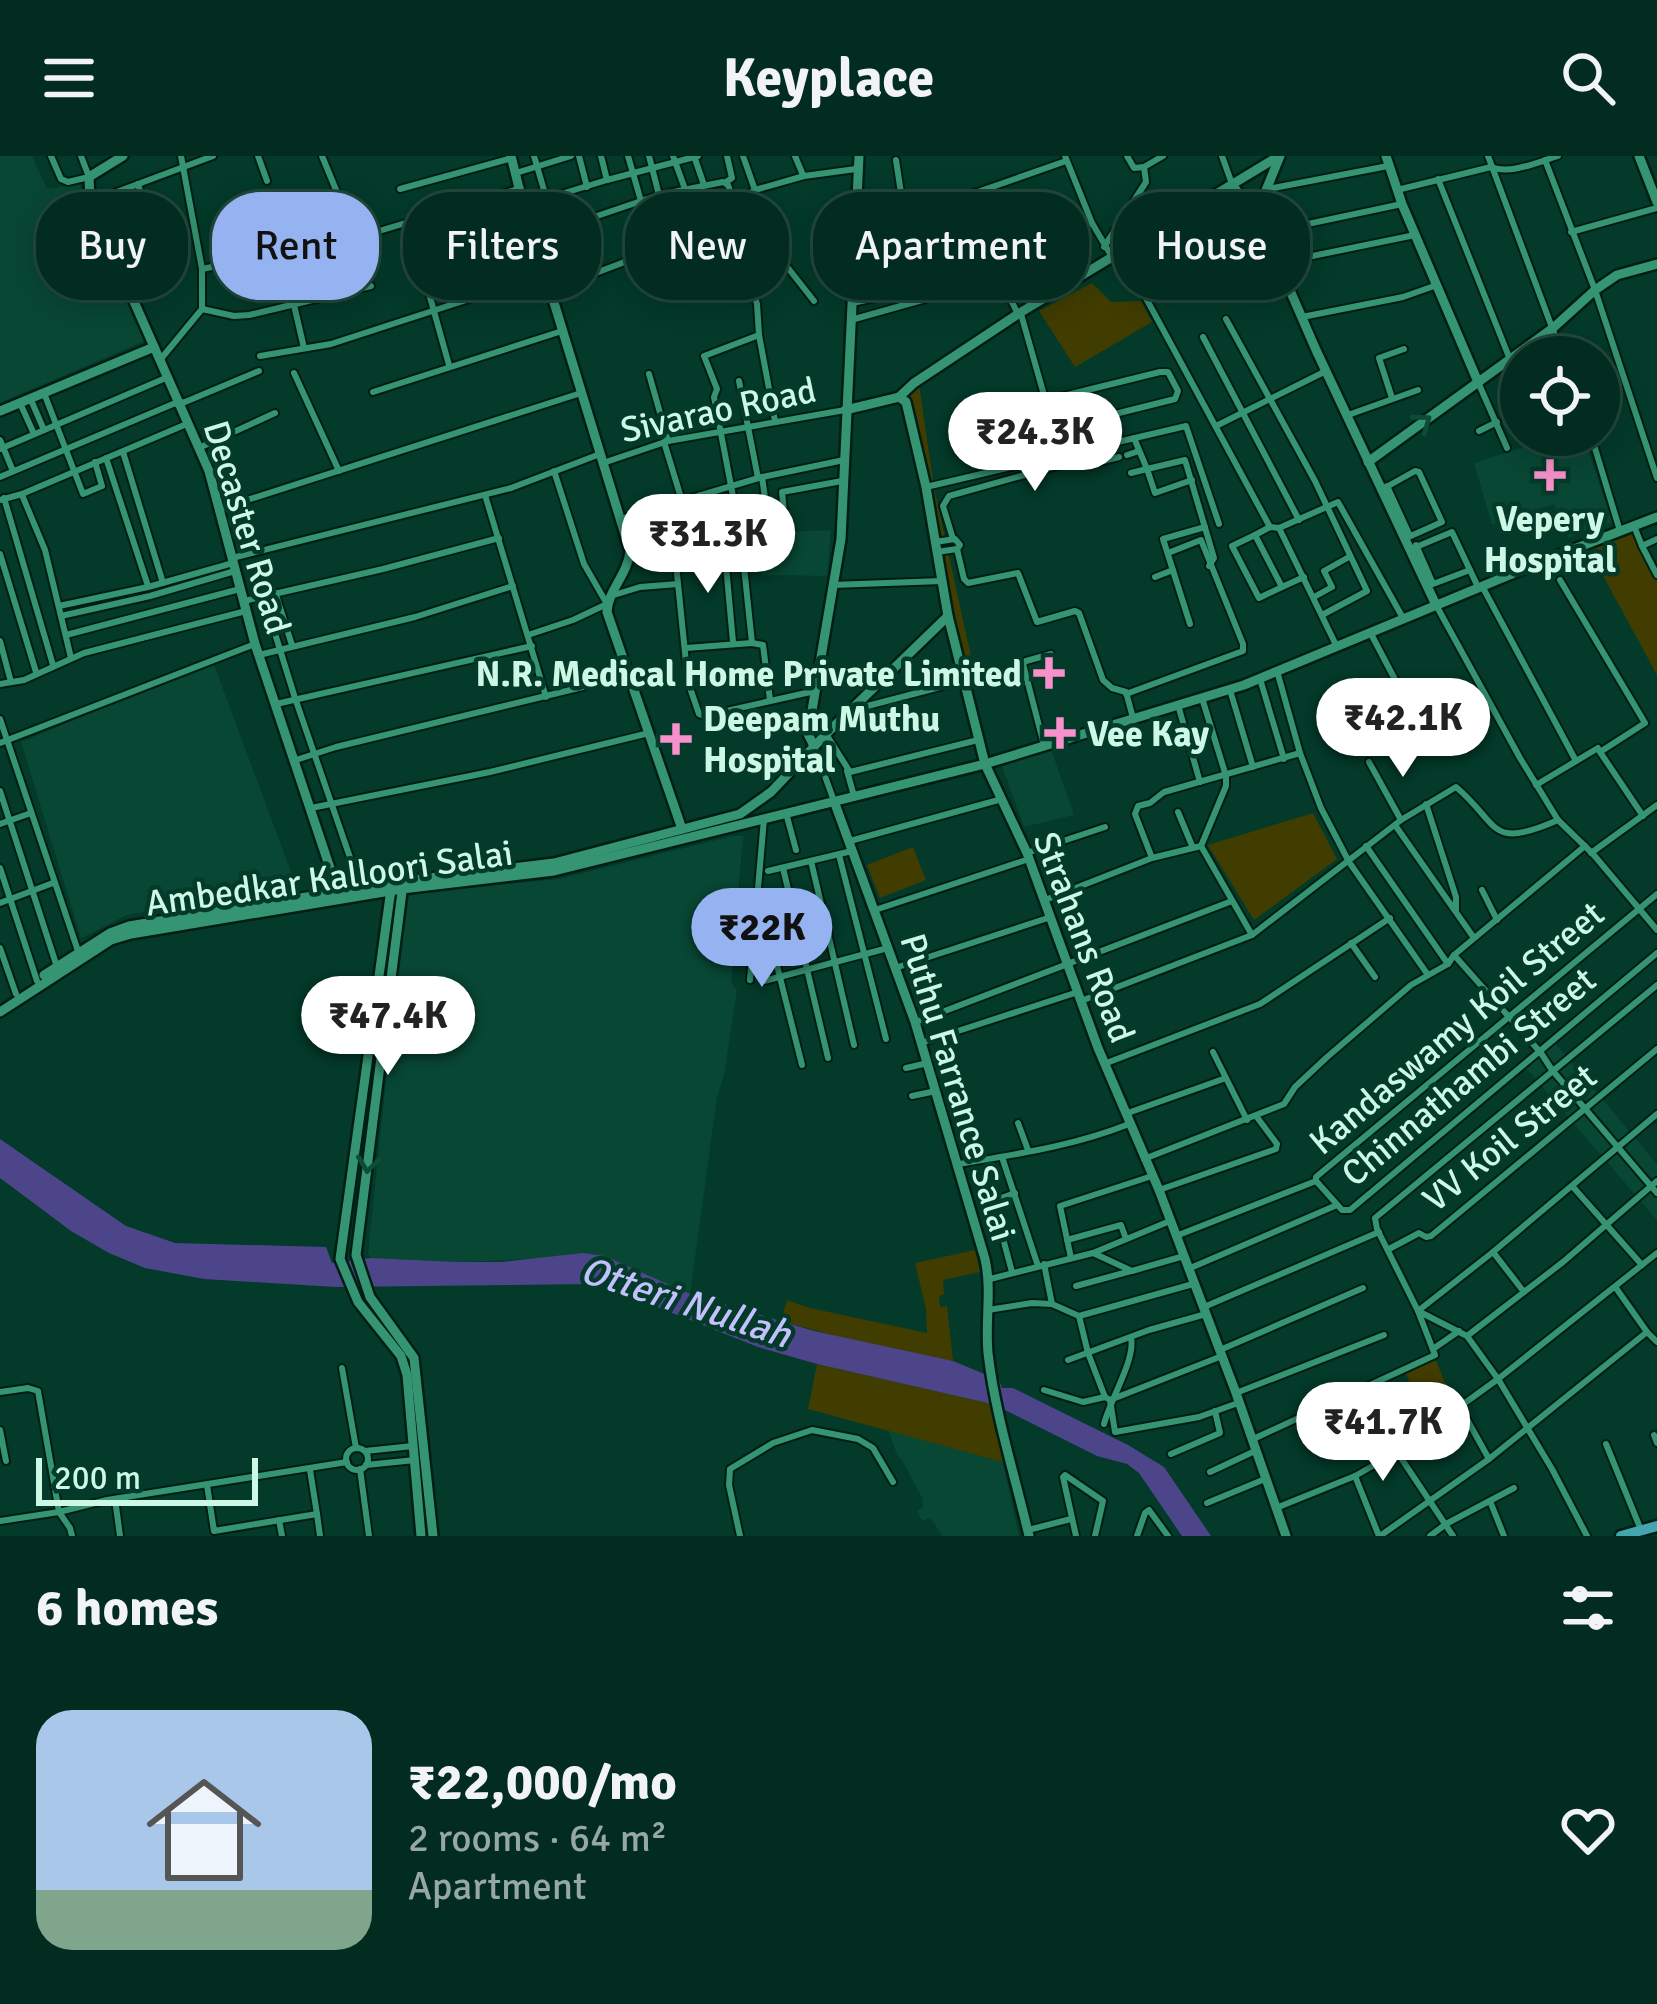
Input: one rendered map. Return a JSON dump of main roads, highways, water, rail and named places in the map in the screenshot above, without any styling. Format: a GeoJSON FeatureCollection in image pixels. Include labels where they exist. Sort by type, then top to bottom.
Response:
{"type":"FeatureCollection","features":[{"type":"Feature","properties":{"kind":"main road","name":"Decaster Road"},"geometry":{"type":"LineString","coordinates":[[123,156],[89,177],[90,202],[201,447],[257,650],[339,896]]}},
{"type":"Feature","properties":{"kind":"main road"},"geometry":{"type":"LineString","coordinates":[[814,746],[808,734],[841,539],[859,156]]}},
{"type":"Feature","properties":{"kind":"main road"},"geometry":{"type":"LineString","coordinates":[[845,410],[899,397],[1112,252],[1279,156]]}},
{"type":"Feature","properties":{"kind":"main road"},"geometry":{"type":"LineString","coordinates":[[1264,192],[1279,156]]}},
{"type":"Feature","properties":{"kind":"main road"},"geometry":{"type":"LineString","coordinates":[[1639,156],[1657,205]]}},
{"type":"Feature","properties":{"kind":"main road"},"geometry":{"type":"LineString","coordinates":[[512,157],[630,551],[609,600],[628,676],[684,835]]}},
{"type":"Feature","properties":{"kind":"main road"},"geometry":{"type":"LineString","coordinates":[[1387,161],[1478,382]]}},
{"type":"Feature","properties":{"kind":"main road"},"geometry":{"type":"LineString","coordinates":[[1232,184],[1237,192]]}},
{"type":"Feature","properties":{"kind":"main road"},"geometry":{"type":"LineString","coordinates":[[1368,462],[1511,360],[1595,290],[1617,275],[1657,264]]}},
{"type":"Feature","properties":{"kind":"main road"},"geometry":{"type":"LineString","coordinates":[[1295,300],[1436,605]]}},
{"type":"Feature","properties":{"kind":"main road"},"geometry":{"type":"LineString","coordinates":[[0,412],[154,347]]}},
{"type":"Feature","properties":{"kind":"main road","name":"Strahans Road"},"geometry":{"type":"LineString","coordinates":[[899,397],[908,408],[948,616],[986,764],[1028,856],[1104,1064],[1159,1190],[1286,1536]]}},
{"type":"Feature","properties":{"kind":"main road"},"geometry":{"type":"LineString","coordinates":[[684,835],[986,764],[1230,690],[1657,517]]}},
{"type":"Feature","properties":{"kind":"main road"},"geometry":{"type":"LineString","coordinates":[[684,835],[753,808],[948,616]]}},
{"type":"Feature","properties":{"kind":"main road","name":"Puthu Farrance Salai"},"geometry":{"type":"LineString","coordinates":[[834,801],[922,1043],[990,1279],[992,1377],[1028,1533]]}},
{"type":"Feature","properties":{"kind":"main road","name":"Ambedkar Kalloori Salai"},"geometry":{"type":"LineString","coordinates":[[0,1008],[57,967],[130,934],[554,863],[684,835]]}},
{"type":"Feature","properties":{"kind":"main road"},"geometry":{"type":"LineString","coordinates":[[397,886],[356,1255],[364,1299],[415,1358],[433,1536]]}},
{"type":"Feature","properties":{"kind":"main road"},"geometry":{"type":"LineString","coordinates":[[397,886],[340,1259],[407,1375],[421,1536]]}},
{"type":"Feature","properties":{"kind":"main road","name":"Ambedkar Kalloori Salai"},"geometry":{"type":"LineString","coordinates":[[0,1008],[80,956]]}},
{"type":"Feature","properties":{"kind":"main road"},"geometry":{"type":"LineString","coordinates":[[1622,1536],[1657,1526]]}},
{"type":"Feature","properties":{"kind":"water","name":"Otteri Nullah"},"geometry":{"type":"Polygon","coordinates":[[[0,1139],[126,1226],[175,1243],[326,1247],[332,1263],[371,1258],[500,1262],[583,1253],[605,1256],[690,1294],[814,1331],[953,1361],[999,1380],[1002,1388],[1013,1388],[1164,1467],[1211,1536],[1182,1536],[1139,1473],[1127,1464],[1097,1456],[992,1404],[758,1347],[599,1284],[336,1287],[204,1279],[145,1268],[71,1231],[0,1178],[0,1139]]]}},
{"type":"Feature","properties":{"kind":"place","name":"Vepery Hospital"},"geometry":{"type":"Point","coordinates":[1550,475]}},
{"type":"Feature","properties":{"kind":"place","name":"N.R. Medical Home Private Limited"},"geometry":{"type":"Point","coordinates":[1049,673]}},
{"type":"Feature","properties":{"kind":"place","name":"Vee Kay"},"geometry":{"type":"Point","coordinates":[1060,733]}},
{"type":"Feature","properties":{"kind":"place","name":"Deepam Muthu Hospital"},"geometry":{"type":"Point","coordinates":[676,739]}}]}
